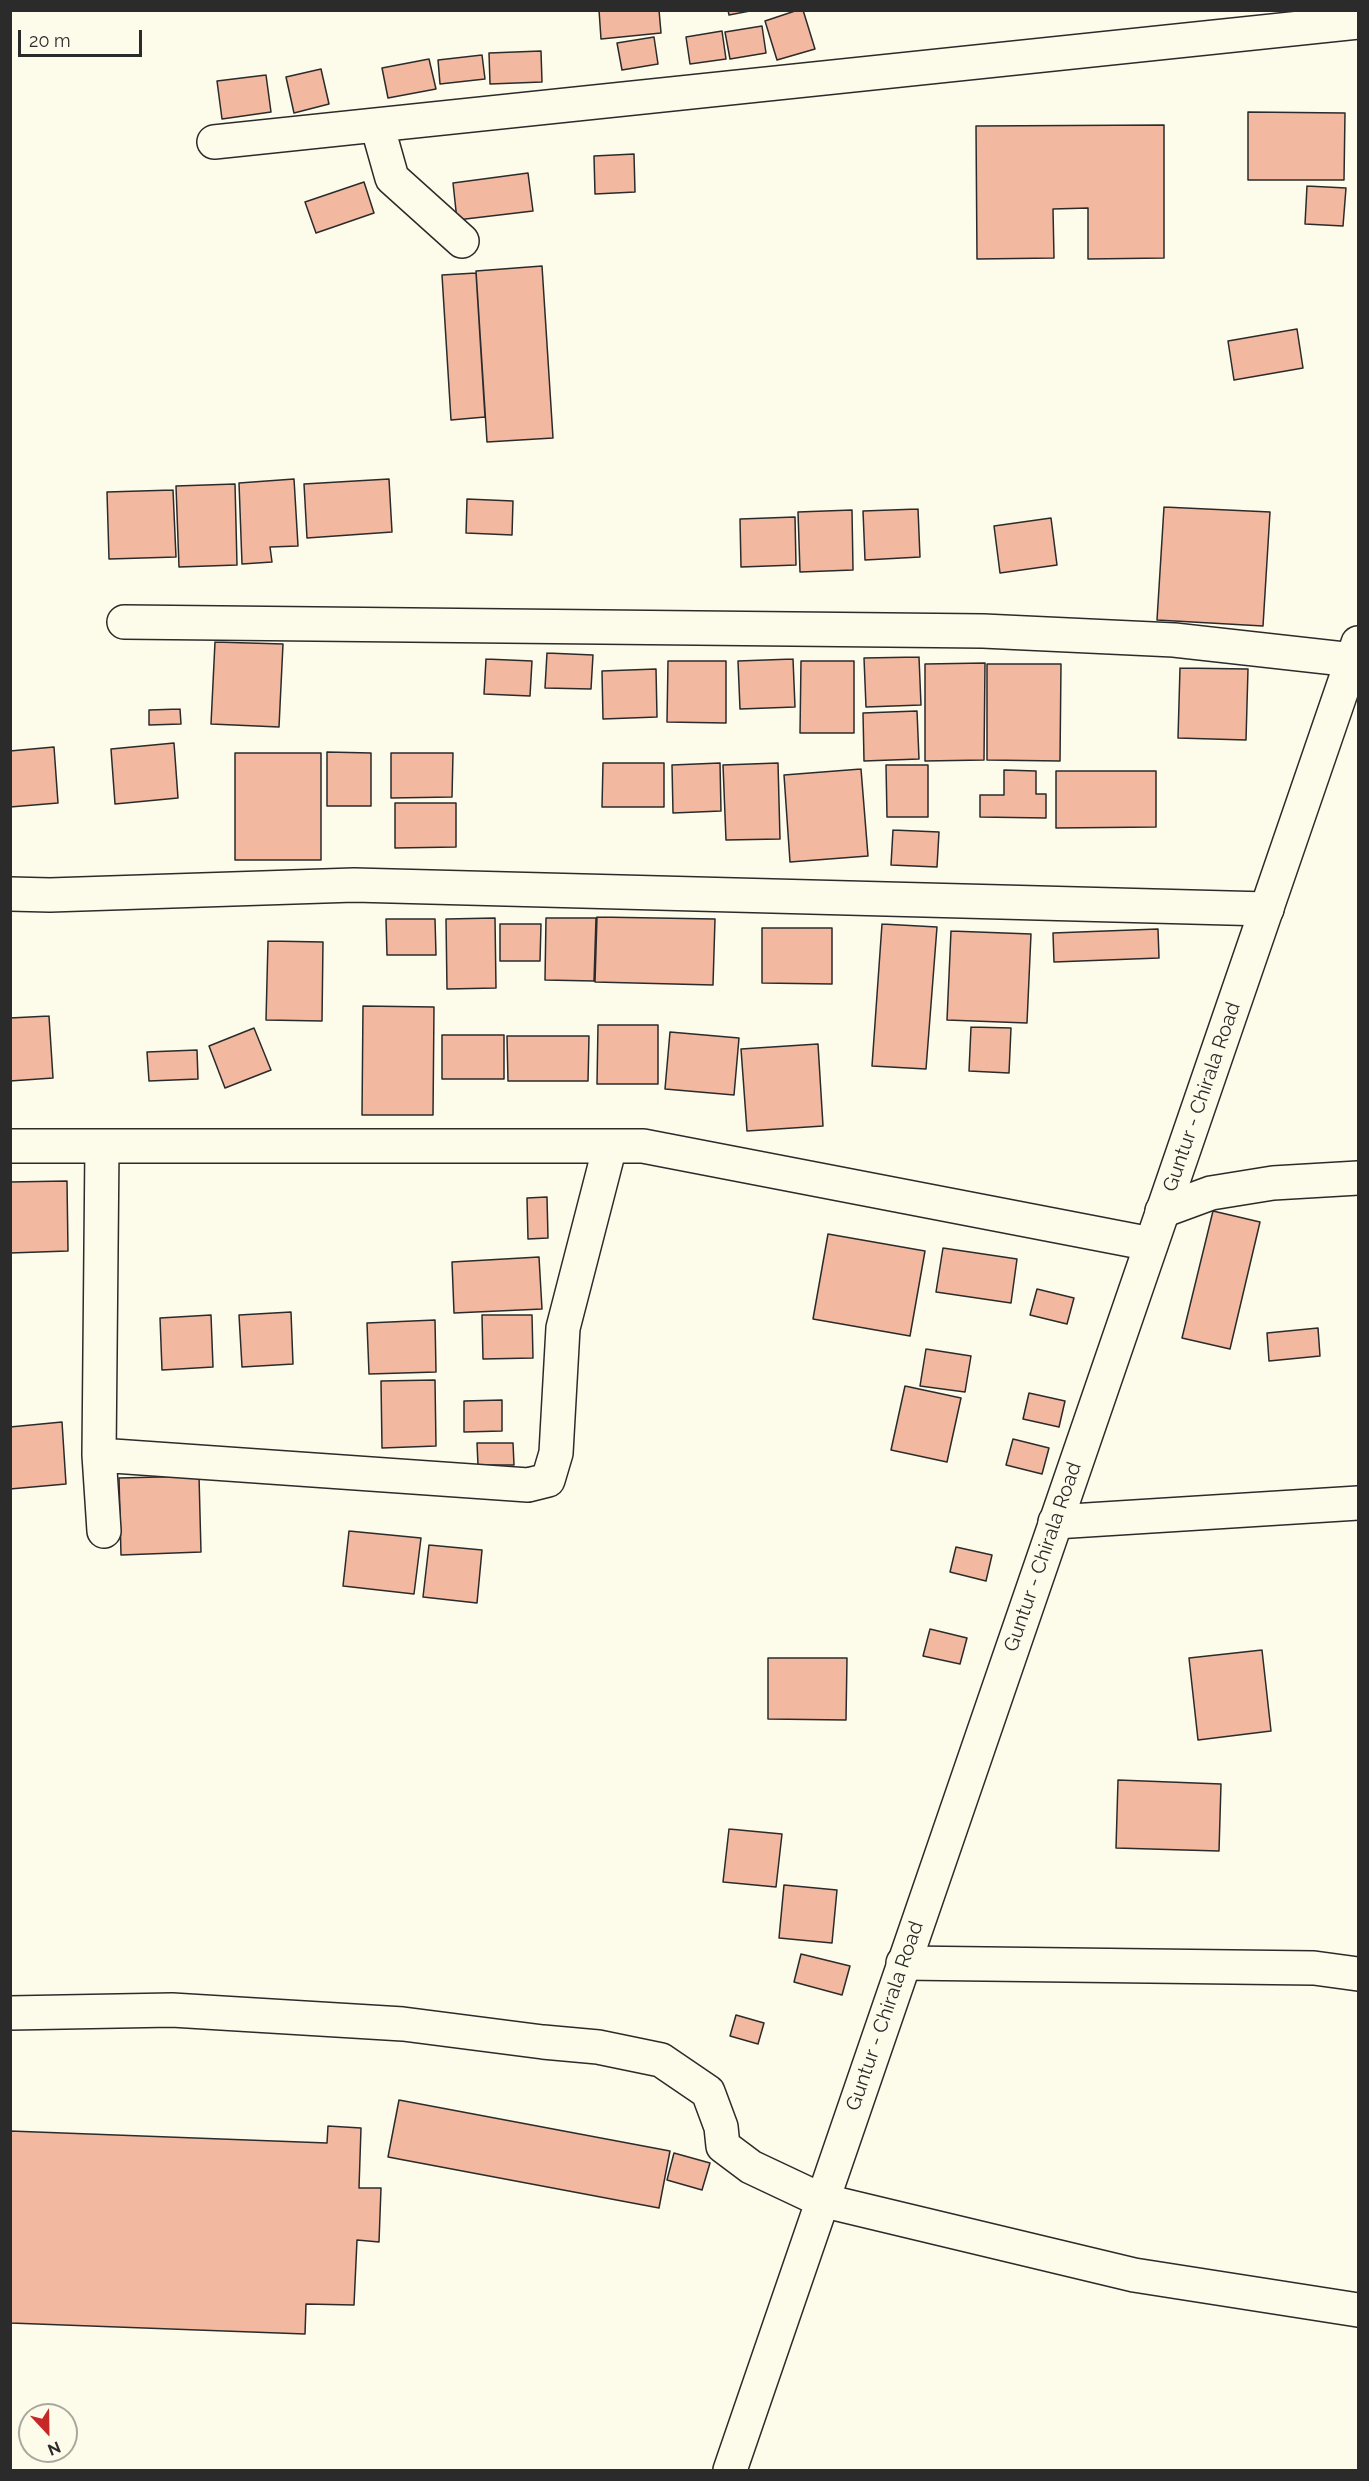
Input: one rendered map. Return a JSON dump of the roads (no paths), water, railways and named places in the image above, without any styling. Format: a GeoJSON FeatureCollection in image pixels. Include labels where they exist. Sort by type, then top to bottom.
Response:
{"type":"FeatureCollection","features":[{"type":"Feature","properties":{"kind":"street"},"geometry":{"type":"LineString","coordinates":[[214,142],[1359,22]]}},
{"type":"Feature","properties":{"kind":"street"},"geometry":{"type":"LineString","coordinates":[[377,125],[392,178],[462,241]]}},
{"type":"Feature","properties":{"kind":"street"},"geometry":{"type":"LineString","coordinates":[[124,622],[983,632],[1356,651]]}},
{"type":"Feature","properties":{"kind":"street","name":"Guntur - Chirala Road"},"geometry":{"type":"LineString","coordinates":[[730,2470],[821,2200],[1356,651]]}},
{"type":"Feature","properties":{"kind":"street"},"geometry":{"type":"LineString","coordinates":[[10,894],[50,895],[354,885],[1267,909]]}},
{"type":"Feature","properties":{"kind":"street"},"geometry":{"type":"LineString","coordinates":[[10,1146],[643,1146],[1151,1244]]}},
{"type":"Feature","properties":{"kind":"street"},"geometry":{"type":"LineString","coordinates":[[102,1146],[99,1455],[104,1531]]}},
{"type":"Feature","properties":{"kind":"street"},"geometry":{"type":"LineString","coordinates":[[99,1455],[528,1485],[548,1480],[555,1453],[563,1329],[610,1146]]}},
{"type":"Feature","properties":{"kind":"street"},"geometry":{"type":"LineString","coordinates":[[1162,1211],[1212,1193],[1273,1183],[1359,1178]]}},
{"type":"Feature","properties":{"kind":"street"},"geometry":{"type":"LineString","coordinates":[[1055,1522],[1359,1503]]}},
{"type":"Feature","properties":{"kind":"street"},"geometry":{"type":"LineString","coordinates":[[903,1964],[1314,1968],[1359,1974]]}},
{"type":"Feature","properties":{"kind":"street"},"geometry":{"type":"LineString","coordinates":[[10,2013],[172,2010],[403,2024],[598,2047],[661,2060],[708,2092],[721,2127],[723,2146],[751,2168],[821,2200],[1134,2275],[1359,2310]]}}]}
